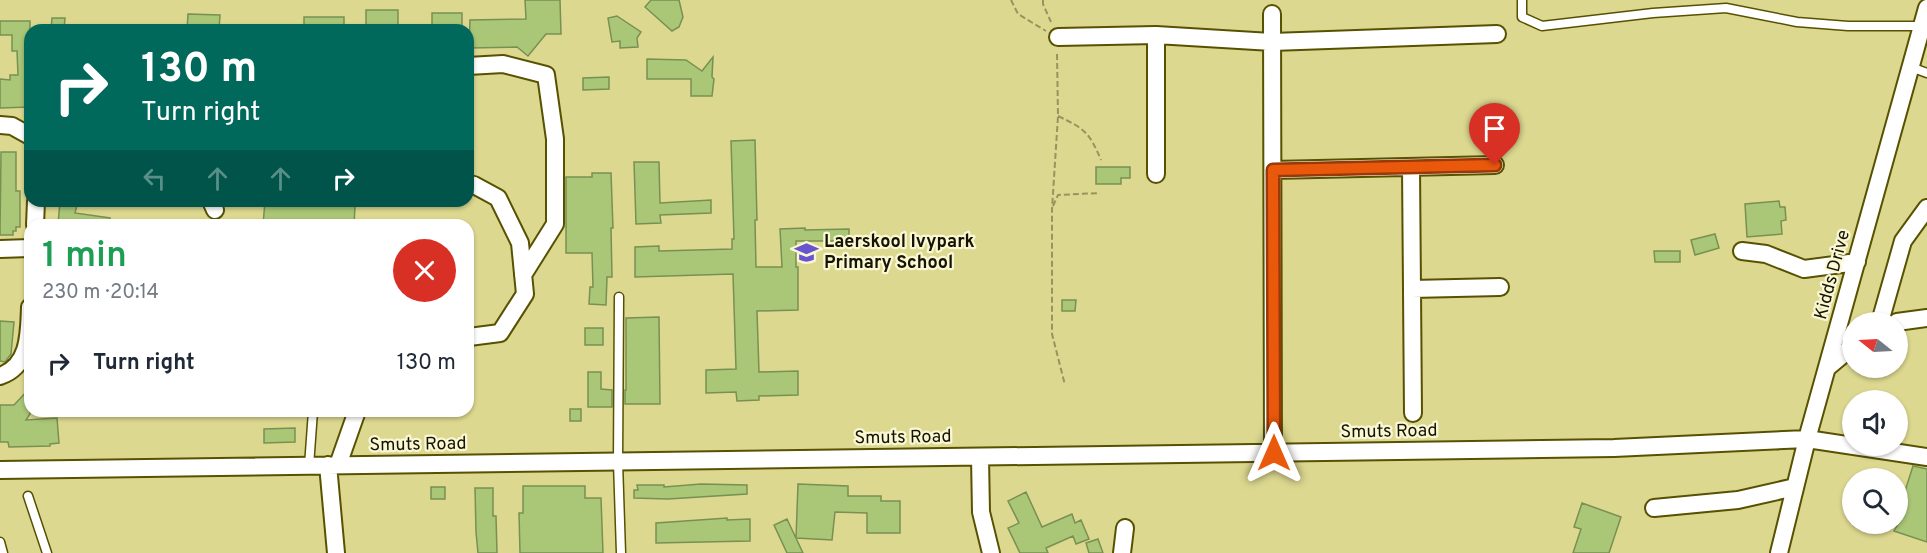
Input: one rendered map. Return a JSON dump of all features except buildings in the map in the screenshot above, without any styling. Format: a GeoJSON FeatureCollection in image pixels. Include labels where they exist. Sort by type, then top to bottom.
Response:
{"type":"FeatureCollection","features":[{"type":"Feature","properties":{"kind":"street","name":"Kidds Drive"},"geometry":{"type":"LineString","coordinates":[[1779,553],[1807,440],[1927,8]]}},
{"type":"Feature","properties":{"kind":"street"},"geometry":{"type":"LineString","coordinates":[[1272,14],[1274,453]]}},
{"type":"Feature","properties":{"kind":"street"},"geometry":{"type":"LineString","coordinates":[[1058,37],[1156,35],[1272,42],[1497,34]]}},
{"type":"Feature","properties":{"kind":"street"},"geometry":{"type":"LineString","coordinates":[[1156,35],[1156,174]]}},
{"type":"Feature","properties":{"kind":"street"},"geometry":{"type":"LineString","coordinates":[[474,66],[503,64],[546,75],[555,139],[555,224],[523,274]]}},
{"type":"Feature","properties":{"kind":"street"},"geometry":{"type":"LineString","coordinates":[[6,126],[24,134]]}},
{"type":"Feature","properties":{"kind":"street"},"geometry":{"type":"LineString","coordinates":[[1273,170],[1495,165]]}},
{"type":"Feature","properties":{"kind":"street"},"geometry":{"type":"LineString","coordinates":[[1411,167],[1413,412]]}},
{"type":"Feature","properties":{"kind":"street"},"geometry":{"type":"LineString","coordinates":[[474,185],[498,198],[520,243],[525,294],[500,333],[474,336]]}},
{"type":"Feature","properties":{"kind":"street"},"geometry":{"type":"LineString","coordinates":[[1883,312],[1903,241],[1927,208]]}},
{"type":"Feature","properties":{"kind":"street"},"geometry":{"type":"LineString","coordinates":[[0,249],[24,248]]}},
{"type":"Feature","properties":{"kind":"street"},"geometry":{"type":"LineString","coordinates":[[1742,251],[1766,254],[1804,269],[1857,262]]}},
{"type":"Feature","properties":{"kind":"street"},"geometry":{"type":"LineString","coordinates":[[1412,289],[1500,287]]}},
{"type":"Feature","properties":{"kind":"street"},"geometry":{"type":"LineString","coordinates":[[1908,321],[1927,318]]}},
{"type":"Feature","properties":{"kind":"street"},"geometry":{"type":"LineString","coordinates":[[7,372],[24,351]]}},
{"type":"Feature","properties":{"kind":"street"},"geometry":{"type":"LineString","coordinates":[[1828,367],[1842,355]]}},
{"type":"Feature","properties":{"kind":"street"},"geometry":{"type":"LineString","coordinates":[[336,553],[333,465],[354,417]]}},
{"type":"Feature","properties":{"kind":"street","name":"Smuts Road"},"geometry":{"type":"LineString","coordinates":[[0,470],[1614,448],[1807,440],[1927,457]]}},
{"type":"Feature","properties":{"kind":"street"},"geometry":{"type":"LineString","coordinates":[[980,457],[981,512],[991,553]]}},
{"type":"Feature","properties":{"kind":"street"},"geometry":{"type":"LineString","coordinates":[[1654,508],[1738,500],[1796,487]]}},
{"type":"Feature","properties":{"kind":"street"},"geometry":{"type":"LineString","coordinates":[[1122,553],[1125,528]]}},
{"type":"Feature","properties":{"kind":"lane"},"geometry":{"type":"LineString","coordinates":[[1522,0],[1522,17],[1542,26],[1653,13],[1726,8],[1797,22],[1848,26],[1922,26]]}},
{"type":"Feature","properties":{"kind":"lane"},"geometry":{"type":"LineString","coordinates":[[1911,67],[1927,73]]}},
{"type":"Feature","properties":{"kind":"lane"},"geometry":{"type":"LineString","coordinates":[[619,297],[618,462],[621,553]]}},
{"type":"Feature","properties":{"kind":"lane"},"geometry":{"type":"LineString","coordinates":[[309,466],[313,417]]}},
{"type":"Feature","properties":{"kind":"lane"},"geometry":{"type":"LineString","coordinates":[[28,496],[47,553]]}},
{"type":"Feature","properties":{"kind":"lane"},"geometry":{"type":"LineString","coordinates":[[0,542],[3,553]]}},
{"type":"Feature","properties":{"kind":"path"},"geometry":{"type":"LineString","coordinates":[[1011,0],[1018,14],[1058,37]]}},
{"type":"Feature","properties":{"kind":"path"},"geometry":{"type":"LineString","coordinates":[[1043,0],[1058,37],[1058,116],[1052,209],[1052,334],[1065,385]]}},
{"type":"Feature","properties":{"kind":"path"},"geometry":{"type":"LineString","coordinates":[[1058,116],[1081,127],[1093,142],[1101,160]]}},
{"type":"Feature","properties":{"kind":"path"},"geometry":{"type":"LineString","coordinates":[[1052,209],[1058,195],[1100,193]]}},
{"type":"Feature","properties":{"kind":"place","name":"Laerskool Ivypark Primary School"},"geometry":{"type":"Point","coordinates":[806,252]}},
{"type":"Feature","properties":{"kind":"route"},"geometry":{"type":"LineString","coordinates":[[1274,453],[1273,170],[1495,165]]}}]}
